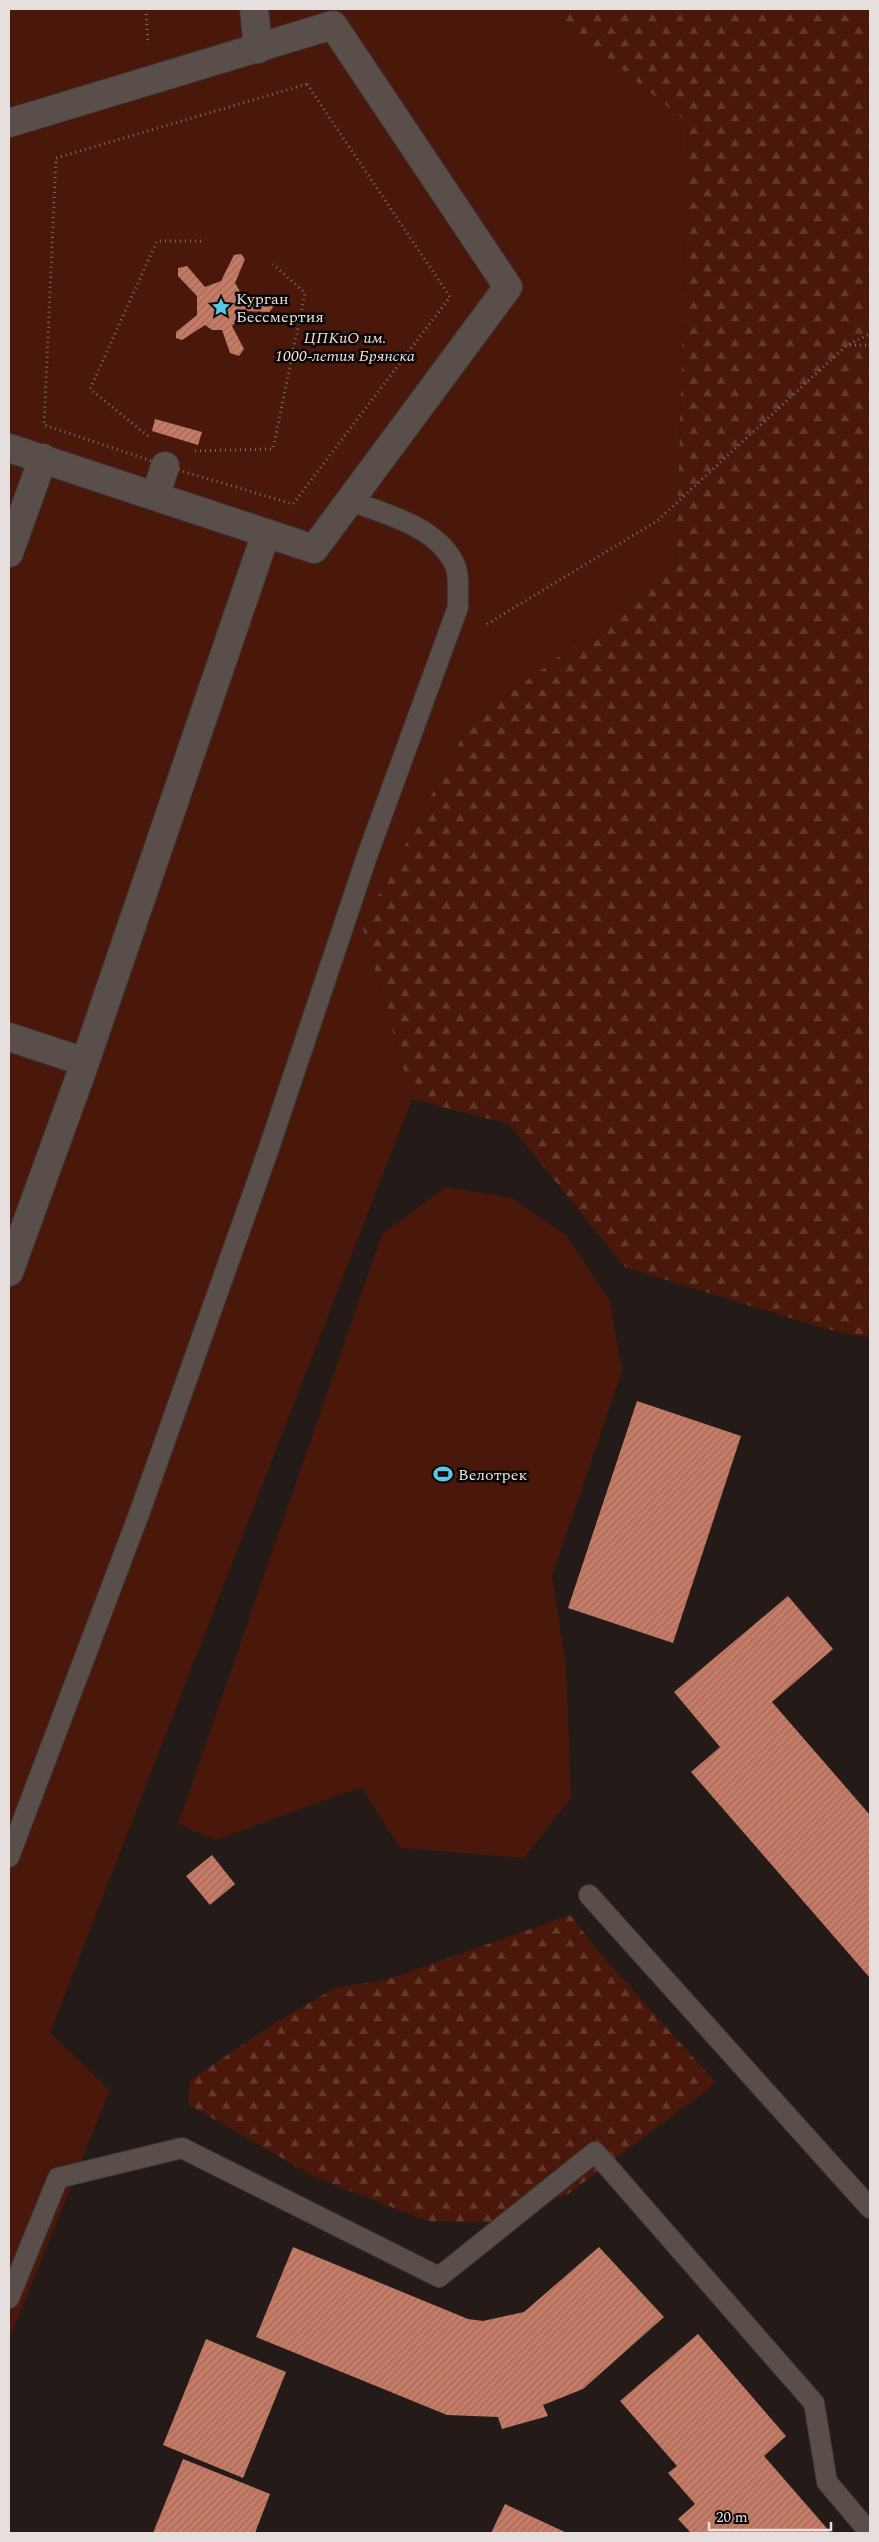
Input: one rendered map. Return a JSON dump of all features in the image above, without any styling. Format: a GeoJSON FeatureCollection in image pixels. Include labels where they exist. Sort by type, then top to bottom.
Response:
{"type":"FeatureCollection","features":[{"type":"Feature","properties":{"kind":"street"},"geometry":{"type":"LineString","coordinates":[[254,9],[258,48]]}},
{"type":"Feature","properties":{"kind":"street"},"geometry":{"type":"LineString","coordinates":[[9,123],[333,25],[508,287],[314,549],[156,495],[9,448]]}},
{"type":"Feature","properties":{"kind":"street"},"geometry":{"type":"LineString","coordinates":[[9,553],[43,458]]}},
{"type":"Feature","properties":{"kind":"street"},"geometry":{"type":"LineString","coordinates":[[156,495],[169,462]]}},
{"type":"Feature","properties":{"kind":"street"},"geometry":{"type":"LineString","coordinates":[[9,1272],[85,1062],[266,533]]}},
{"type":"Feature","properties":{"kind":"street"},"geometry":{"type":"LineString","coordinates":[[9,1037],[85,1062]]}},
{"type":"Feature","properties":{"kind":"lane"},"geometry":{"type":"LineString","coordinates":[[9,1857],[142,1504],[268,1151],[367,856],[458,607],[456,566],[433,537],[386,514],[350,501]]}},
{"type":"Feature","properties":{"kind":"lane"},"geometry":{"type":"LineString","coordinates":[[589,1895],[870,2208]]}},
{"type":"Feature","properties":{"kind":"lane"},"geometry":{"type":"LineString","coordinates":[[9,2298],[58,2178],[182,2148],[439,2277],[595,2152],[814,2403],[827,2482],[870,2533]]}},
{"type":"Feature","properties":{"kind":"path"},"geometry":{"type":"LineString","coordinates":[[169,462],[293,504],[450,297],[307,84],[56,158],[44,425],[169,462],[193,451],[273,449],[305,293],[273,264]]}},
{"type":"Feature","properties":{"kind":"path"},"geometry":{"type":"LineString","coordinates":[[147,444],[149,437],[90,388],[157,241],[203,240]]}},
{"type":"Feature","properties":{"kind":"path"},"geometry":{"type":"LineString","coordinates":[[443,650],[656,521],[847,345],[870,334]]}},
{"type":"Feature","properties":{"kind":"path"},"geometry":{"type":"LineString","coordinates":[[847,345],[870,345]]}},
{"type":"Feature","properties":{"kind":"green space","name":"ЦПКиО им. 1000-летия Брянска"},"geometry":{"type":"Polygon","coordinates":[[[9,9],[547,9],[688,123],[676,568],[469,724],[362,926],[412,1099],[50,2033],[110,2090],[9,2340],[9,9]]]}},
{"type":"Feature","properties":{"kind":"green space"},"geometry":{"type":"Polygon","coordinates":[[[547,9],[870,9],[870,1338],[826,1329],[625,1267],[509,1124],[412,1099],[362,926],[469,724],[676,568],[688,124],[547,9]]]}},
{"type":"Feature","properties":{"kind":"green space","name":"Велотрек"},"geometry":{"type":"Polygon","coordinates":[[[446,1187],[512,1198],[567,1236],[610,1301],[622,1371],[552,1576],[566,1666],[571,1798],[524,1858],[400,1848],[361,1787],[216,1840],[178,1824],[382,1234],[446,1187]]]}},
{"type":"Feature","properties":{"kind":"green space"},"geometry":{"type":"Polygon","coordinates":[[[570,1915],[598,1951],[716,2083],[568,2194],[501,2223],[427,2221],[315,2177],[188,2104],[190,2080],[275,2023],[335,1988],[386,1980],[570,1915]]]}},
{"type":"Feature","properties":{"kind":"building","name":"Курган Бессмертия"},"geometry":{"type":"Polygon","coordinates":[[[241,254],[245,259],[235,283],[245,300],[271,299],[274,306],[269,312],[246,311],[232,326],[244,349],[239,356],[230,353],[222,330],[212,330],[205,325],[182,340],[176,338],[176,332],[197,315],[197,296],[178,276],[178,268],[187,266],[205,287],[221,281],[234,255],[241,254]]]}},
{"type":"Feature","properties":{"kind":"building"},"geometry":{"type":"Polygon","coordinates":[[[155,419],[202,432],[198,445],[152,431],[155,419]]]}},
{"type":"Feature","properties":{"kind":"building"},"geometry":{"type":"Polygon","coordinates":[[[637,1401],[741,1436],[673,1643],[568,1608],[637,1401]]]}},
{"type":"Feature","properties":{"kind":"building"},"geometry":{"type":"Polygon","coordinates":[[[788,1596],[833,1649],[772,1702],[870,1815],[870,1978],[691,1772],[720,1747],[674,1692],[788,1596]]]}},
{"type":"Feature","properties":{"kind":"building"},"geometry":{"type":"Polygon","coordinates":[[[212,1855],[235,1884],[210,1905],[186,1876],[212,1855]]]}},
{"type":"Feature","properties":{"kind":"building"},"geometry":{"type":"Polygon","coordinates":[[[293,2247],[468,2319],[483,2321],[524,2312],[599,2247],[664,2317],[583,2389],[543,2405],[548,2416],[502,2429],[498,2417],[447,2415],[256,2337],[293,2247]]]}},
{"type":"Feature","properties":{"kind":"building"},"geometry":{"type":"Polygon","coordinates":[[[698,2334],[786,2436],[764,2456],[831,2533],[691,2533],[678,2519],[695,2504],[668,2473],[677,2466],[620,2401],[698,2334]]]}},
{"type":"Feature","properties":{"kind":"building"},"geometry":{"type":"Polygon","coordinates":[[[206,2339],[286,2372],[243,2478],[163,2445],[206,2339]]]}},
{"type":"Feature","properties":{"kind":"building"},"geometry":{"type":"Polygon","coordinates":[[[183,2459],[270,2494],[255,2533],[153,2533],[183,2459]]]}},
{"type":"Feature","properties":{"kind":"building"},"geometry":{"type":"Polygon","coordinates":[[[505,2504],[567,2533],[491,2533],[505,2504]]]}},
{"type":"Feature","properties":{"kind":"place","name":"Курган Бессмертия"},"geometry":{"type":"Point","coordinates":[221,307]}},
{"type":"Feature","properties":{"kind":"place","name":"Велотрек"},"geometry":{"type":"Point","coordinates":[443,1474]}}]}
